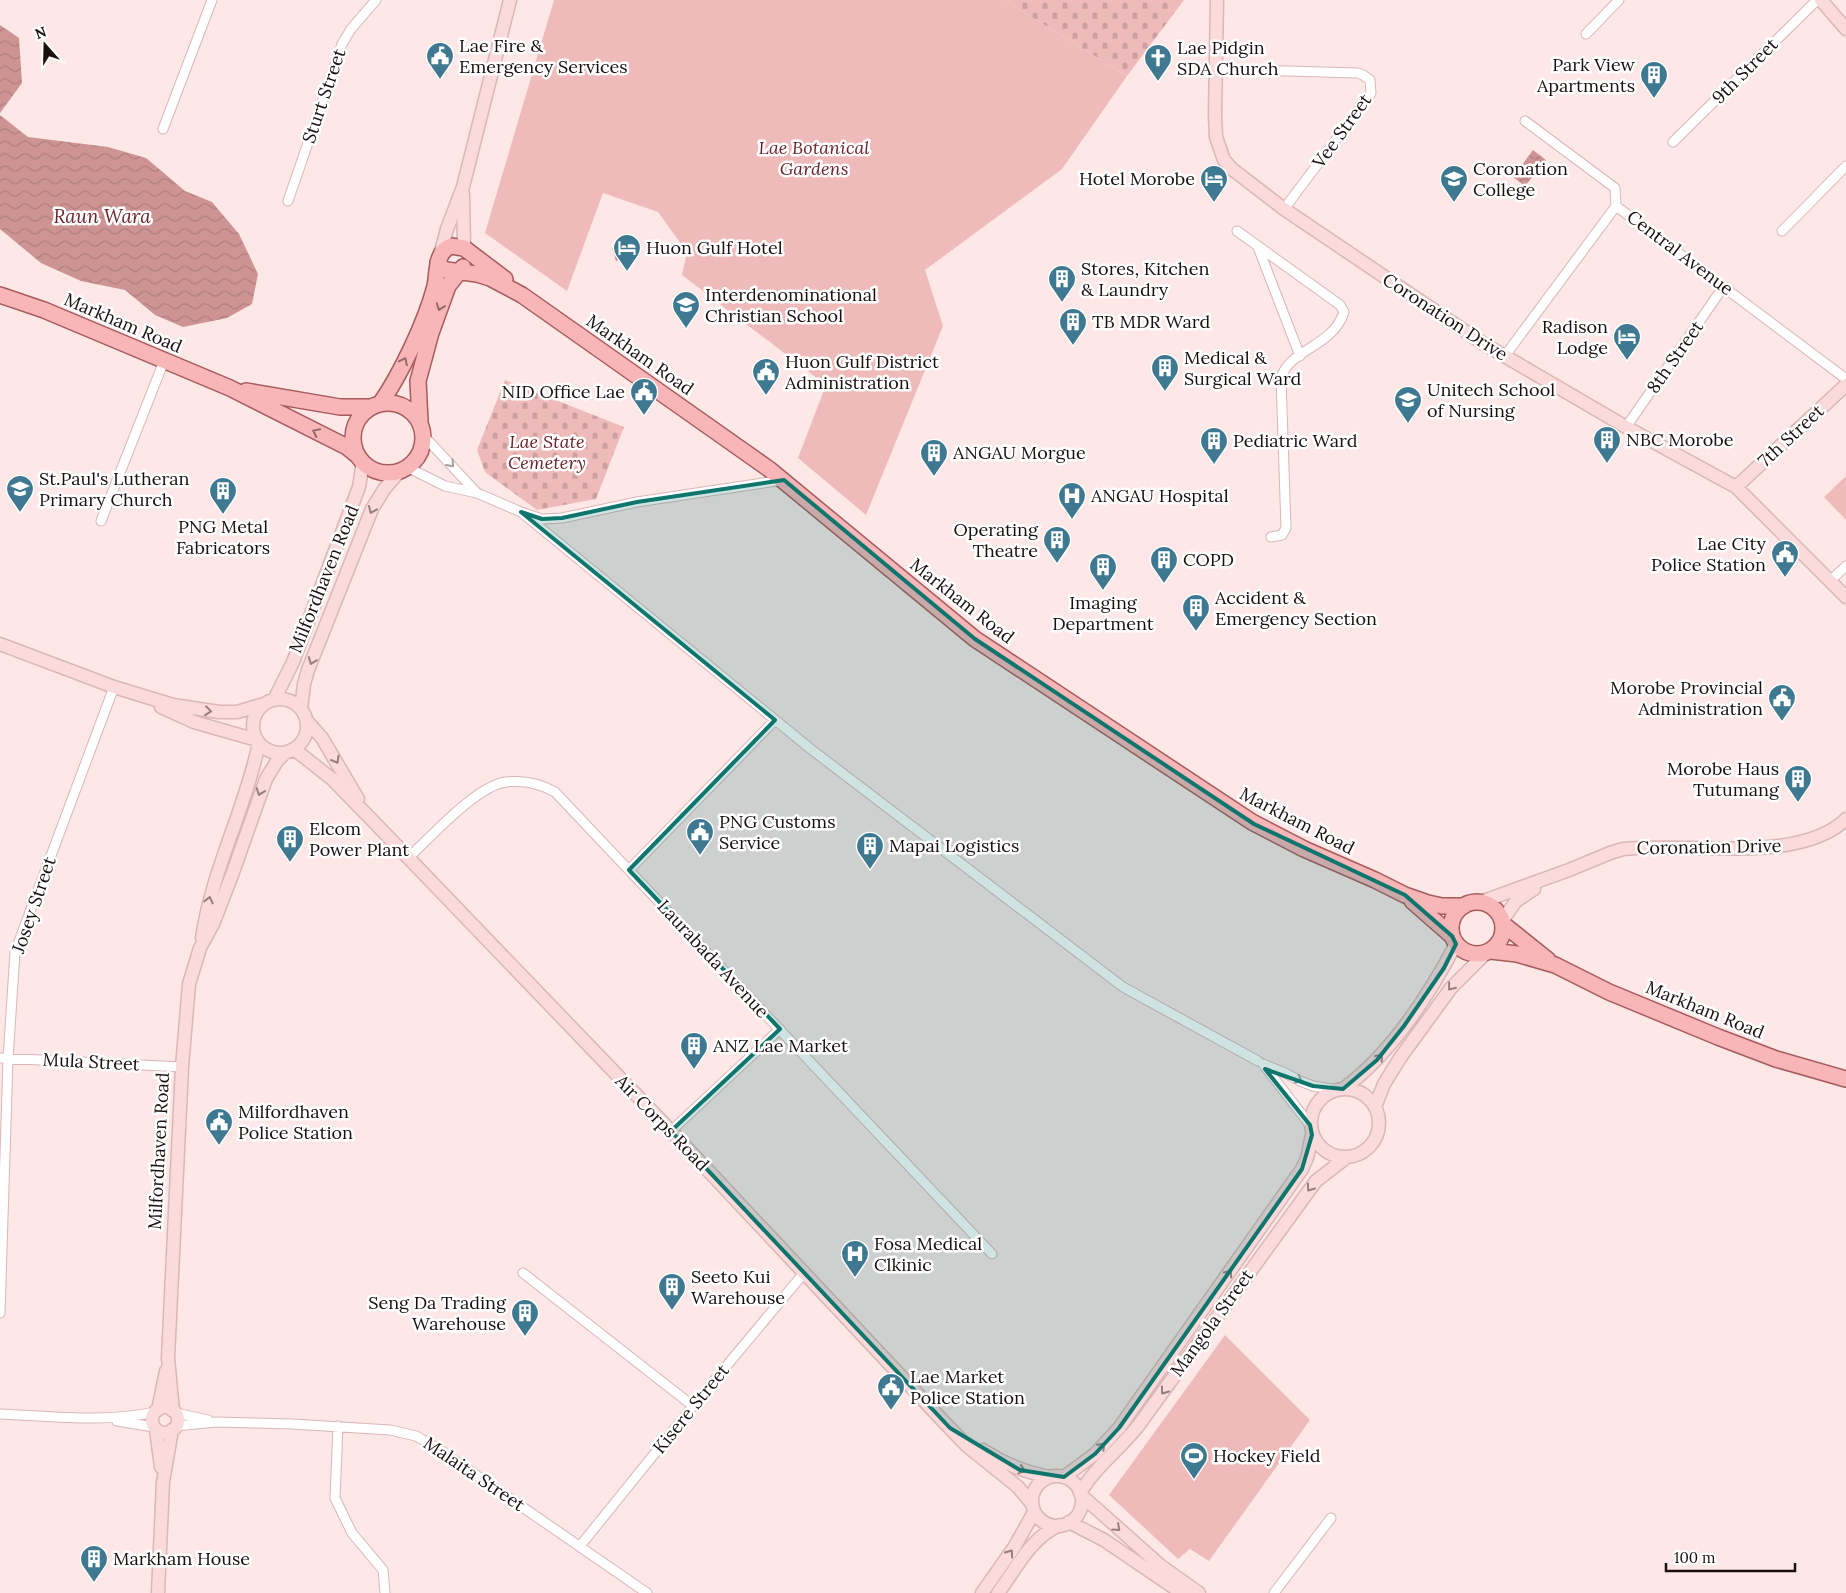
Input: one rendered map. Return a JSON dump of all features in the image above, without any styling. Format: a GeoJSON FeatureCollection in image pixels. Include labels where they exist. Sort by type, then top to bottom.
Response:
{"type":"FeatureCollection","features":[{"type":"Feature","properties":{"kind":"main road"},"geometry":{"type":"LineString","coordinates":[[463,187],[465,261],[448,286],[431,333],[421,369],[418,382],[423,443],[420,454],[413,463],[404,469],[382,472],[372,469],[360,459],[354,445],[353,434],[356,423],[363,414],[376,405],[389,391],[414,340],[435,285],[439,258],[463,187],[510,0]]}},
{"type":"Feature","properties":{"kind":"main road","name":"Coronation Drive"},"geometry":{"type":"LineString","coordinates":[[1217,0],[1215,68],[1216,137],[1224,160],[1232,169],[1284,209],[1504,357],[1736,488],[1846,597]]}},
{"type":"Feature","properties":{"kind":"main road"},"geometry":{"type":"LineString","coordinates":[[1821,0],[1846,29]]}},
{"type":"Feature","properties":{"kind":"main road"},"geometry":{"type":"LineString","coordinates":[[439,258],[447,247],[464,248]]}},
{"type":"Feature","properties":{"kind":"main road","name":"Markham Road"},"geometry":{"type":"LineString","coordinates":[[464,248],[505,279],[522,296]]}},
{"type":"Feature","properties":{"kind":"main road","name":"Markham Road"},"geometry":{"type":"LineString","coordinates":[[439,258],[442,268],[446,270],[470,272],[490,278],[522,296],[784,480],[975,639],[1254,824],[1405,895],[1435,904],[1471,904]]}},
{"type":"Feature","properties":{"kind":"main road","name":"Markham Road"},"geometry":{"type":"LineString","coordinates":[[0,295],[44,310],[230,388],[347,447],[360,459]]}},
{"type":"Feature","properties":{"kind":"main road","name":"7th Street"},"geometry":{"type":"LineString","coordinates":[[1736,488],[1846,385]]}},
{"type":"Feature","properties":{"kind":"main road","name":"Markham Road"},"geometry":{"type":"LineString","coordinates":[[230,388],[340,408],[376,405]]}},
{"type":"Feature","properties":{"kind":"main road"},"geometry":{"type":"LineString","coordinates":[[376,405],[392,403],[403,406],[413,412],[422,428]]}},
{"type":"Feature","properties":{"kind":"main road","name":"Milfordhaven Road"},"geometry":{"type":"LineString","coordinates":[[269,702],[293,662],[359,487],[360,459]]}},
{"type":"Feature","properties":{"kind":"main road","name":"Milfordhaven Road"},"geometry":{"type":"LineString","coordinates":[[301,709],[308,670],[372,508],[385,488],[404,469]]}},
{"type":"Feature","properties":{"kind":"main road"},"geometry":{"type":"LineString","coordinates":[[0,644],[114,687],[174,705],[219,712],[237,712],[269,702],[289,700],[301,709],[306,721],[304,737],[290,750],[278,753],[270,751],[258,741],[253,732],[255,715],[269,702]]}},
{"type":"Feature","properties":{"kind":"main road"},"geometry":{"type":"LineString","coordinates":[[143,696],[182,717],[258,741]]}},
{"type":"Feature","properties":{"kind":"main road","name":"Air Corps Road"},"geometry":{"type":"LineString","coordinates":[[306,721],[322,738],[372,820]]}},
{"type":"Feature","properties":{"kind":"main road","name":"Milfordhaven Road"},"geometry":{"type":"LineString","coordinates":[[158,1593],[163,1482],[174,1420],[168,1358],[182,1067],[190,984],[200,948],[212,888],[250,778],[258,741]]}},
{"type":"Feature","properties":{"kind":"main road","name":"Milfordhaven Road"},"geometry":{"type":"LineString","coordinates":[[200,948],[220,907],[266,779],[277,761],[290,750]]}},
{"type":"Feature","properties":{"kind":"main road","name":"Air Corps Road"},"geometry":{"type":"LineString","coordinates":[[290,750],[332,779],[671,1131],[967,1446],[1018,1487],[1033,1508]]}},
{"type":"Feature","properties":{"kind":"main road","name":"Coronation Drive"},"geometry":{"type":"LineString","coordinates":[[1471,904],[1623,849],[1770,847],[1798,844],[1832,830],[1846,819]]}},
{"type":"Feature","properties":{"kind":"main road","name":"Coronation Drive"},"geometry":{"type":"LineString","coordinates":[[1502,923],[1512,906],[1520,898],[1569,870]]}},
{"type":"Feature","properties":{"kind":"main road","name":"Markham Road"},"geometry":{"type":"LineString","coordinates":[[1405,895],[1442,926],[1454,940]]}},
{"type":"Feature","properties":{"kind":"main road"},"geometry":{"type":"LineString","coordinates":[[1340,1089],[1362,1093],[1370,1099],[1375,1107],[1379,1122],[1378,1132],[1374,1140],[1360,1153],[1347,1157],[1330,1154],[1316,1143],[1311,1130],[1311,1115],[1314,1106],[1320,1099],[1340,1089],[1367,1071],[1389,1046],[1431,987],[1454,940],[1452,923],[1454,916],[1471,904],[1486,904],[1499,914],[1502,923],[1501,939],[1450,988],[1400,1058],[1384,1084],[1375,1107]]}},
{"type":"Feature","properties":{"kind":"main road","name":"Markham Road"},"geometry":{"type":"LineString","coordinates":[[1502,923],[1555,965]]}},
{"type":"Feature","properties":{"kind":"main road"},"geometry":{"type":"LineString","coordinates":[[1454,940],[1466,952],[1479,954],[1488,952]]}},
{"type":"Feature","properties":{"kind":"main road","name":"Markham Road"},"geometry":{"type":"LineString","coordinates":[[1488,952],[1517,954],[1555,965],[1609,992],[1718,1037],[1776,1059],[1846,1079]]}},
{"type":"Feature","properties":{"kind":"main road","name":"Mangola Street"},"geometry":{"type":"LineString","coordinates":[[1064,1477],[1095,1454],[1120,1428],[1302,1169],[1307,1158],[1311,1130]]}},
{"type":"Feature","properties":{"kind":"main road","name":"Mangola Street"},"geometry":{"type":"LineString","coordinates":[[1081,1494],[1093,1474],[1119,1449],[1138,1426],[1316,1181],[1347,1157]]}},
{"type":"Feature","properties":{"kind":"main road","name":"Milfordhaven Road"},"geometry":{"type":"LineString","coordinates":[[157,1411],[168,1358]]}},
{"type":"Feature","properties":{"kind":"main road"},"geometry":{"type":"LineString","coordinates":[[166,1408],[174,1420],[162,1433],[155,1428],[152,1421],[157,1411],[166,1408]]}},
{"type":"Feature","properties":{"kind":"main road","name":"Milfordhaven Road"},"geometry":{"type":"LineString","coordinates":[[155,1428],[163,1482]]}},
{"type":"Feature","properties":{"kind":"main road","name":"Air Corps Road"},"geometry":{"type":"LineString","coordinates":[[950,1428],[1007,1465],[1050,1477]]}},
{"type":"Feature","properties":{"kind":"main road"},"geometry":{"type":"LineString","coordinates":[[982,1593],[1014,1546],[1033,1508],[1034,1490],[1043,1480],[1050,1477],[1064,1477],[1071,1480],[1081,1494],[1161,1566],[1198,1593]]}},
{"type":"Feature","properties":{"kind":"main road"},"geometry":{"type":"LineString","coordinates":[[998,1593],[1038,1538],[1078,1514],[1081,1508],[1081,1494]]}},
{"type":"Feature","properties":{"kind":"main road"},"geometry":{"type":"LineString","coordinates":[[1033,1508],[1045,1523],[1064,1524],[1084,1529],[1110,1544],[1182,1593]]}},
{"type":"Feature","properties":{"kind":"street"},"geometry":{"type":"LineString","coordinates":[[162,129],[212,0]]}},
{"type":"Feature","properties":{"kind":"street","name":"Sturt Street"},"geometry":{"type":"LineString","coordinates":[[288,201],[342,44],[351,29],[376,0]]}},
{"type":"Feature","properties":{"kind":"street"},"geometry":{"type":"LineString","coordinates":[[1586,34],[1619,0]]}},
{"type":"Feature","properties":{"kind":"street","name":"9th Street"},"geometry":{"type":"LineString","coordinates":[[1673,142],[1816,0]]}},
{"type":"Feature","properties":{"kind":"street","name":"Vee Street"},"geometry":{"type":"LineString","coordinates":[[1215,68],[1358,73],[1370,80],[1372,93],[1284,209]]}},
{"type":"Feature","properties":{"kind":"street","name":"Central Avenue"},"geometry":{"type":"LineString","coordinates":[[1525,121],[1615,188],[1616,206],[1846,379]]}},
{"type":"Feature","properties":{"kind":"street"},"geometry":{"type":"LineString","coordinates":[[1782,231],[1846,166]]}},
{"type":"Feature","properties":{"kind":"street"},"geometry":{"type":"LineString","coordinates":[[1504,357],[1616,206]]}},
{"type":"Feature","properties":{"kind":"street"},"geometry":{"type":"LineString","coordinates":[[1237,231],[1340,305],[1344,312],[1340,323],[1331,334],[1284,368],[1281,378],[1286,528],[1282,535],[1271,537]]}},
{"type":"Feature","properties":{"kind":"street"},"geometry":{"type":"LineString","coordinates":[[1258,246],[1300,356]]}},
{"type":"Feature","properties":{"kind":"street","name":"8th Street"},"geometry":{"type":"LineString","coordinates":[[1626,427],[1724,286]]}},
{"type":"Feature","properties":{"kind":"street"},"geometry":{"type":"LineString","coordinates":[[101,521],[164,361]]}},
{"type":"Feature","properties":{"kind":"street"},"geometry":{"type":"LineString","coordinates":[[422,428],[477,493]]}},
{"type":"Feature","properties":{"kind":"street"},"geometry":{"type":"LineString","coordinates":[[404,469],[445,486],[477,493],[542,519],[562,518],[637,502],[784,480]]}},
{"type":"Feature","properties":{"kind":"street"},"geometry":{"type":"LineString","coordinates":[[521,512],[812,750],[1123,987],[1258,1061]]}},
{"type":"Feature","properties":{"kind":"street"},"geometry":{"type":"LineString","coordinates":[[1830,581],[1846,566]]}},
{"type":"Feature","properties":{"kind":"street","name":"Josey Street"},"geometry":{"type":"LineString","coordinates":[[0,1313],[4,1058],[15,952],[114,687]]}},
{"type":"Feature","properties":{"kind":"street"},"geometry":{"type":"LineString","coordinates":[[629,870],[775,720]]}},
{"type":"Feature","properties":{"kind":"street","name":"Laurabada Avenue"},"geometry":{"type":"LineString","coordinates":[[408,858],[465,805],[485,790],[505,782],[529,783],[544,786],[555,792],[992,1254]]}},
{"type":"Feature","properties":{"kind":"street"},"geometry":{"type":"LineString","coordinates":[[671,1131],[780,1029]]}},
{"type":"Feature","properties":{"kind":"street","name":"Mula Street"},"geometry":{"type":"LineString","coordinates":[[4,1058],[182,1067]]}},
{"type":"Feature","properties":{"kind":"street"},"geometry":{"type":"LineString","coordinates":[[1311,1130],[1262,1064],[1306,1083],[1340,1089]]}},
{"type":"Feature","properties":{"kind":"street"},"geometry":{"type":"LineString","coordinates":[[523,1273],[693,1406]]}},
{"type":"Feature","properties":{"kind":"street","name":"Kisere Street"},"geometry":{"type":"LineString","coordinates":[[580,1546],[804,1273]]}},
{"type":"Feature","properties":{"kind":"street"},"geometry":{"type":"LineString","coordinates":[[0,1414],[82,1417],[136,1416],[157,1411]]}},
{"type":"Feature","properties":{"kind":"street"},"geometry":{"type":"LineString","coordinates":[[82,1417],[136,1423],[155,1428]]}},
{"type":"Feature","properties":{"kind":"street","name":"Malaita Street"},"geometry":{"type":"LineString","coordinates":[[174,1420],[338,1426],[390,1430],[416,1436],[437,1448],[647,1593]]}},
{"type":"Feature","properties":{"kind":"street"},"geometry":{"type":"LineString","coordinates":[[338,1426],[335,1498],[352,1532],[382,1570],[385,1593]]}},
{"type":"Feature","properties":{"kind":"street"},"geometry":{"type":"LineString","coordinates":[[1274,1593],[1331,1518]]}},
{"type":"Feature","properties":{"kind":"highlighted area"},"geometry":{"type":"Polygon","coordinates":[[[784,480],[975,639],[1254,824],[1405,895],[1452,936],[1456,944],[1444,968],[1404,1026],[1377,1060],[1343,1089],[1313,1086],[1265,1069],[1310,1125],[1312,1135],[1302,1169],[1119,1428],[1095,1454],[1064,1477],[1020,1470],[950,1428],[671,1131],[780,1029],[629,870],[775,720],[521,512],[542,519],[562,518],[637,502],[784,480]]]}},
{"type":"Feature","properties":{"kind":"green space","name":"Lae Botanical Gardens"},"geometry":{"type":"Polygon","coordinates":[[[554,0],[1004,0],[1127,76],[1062,169],[925,270],[943,326],[866,515],[798,458],[826,385],[682,275],[687,252],[658,212],[603,193],[567,291],[485,233],[554,0]]]}},
{"type":"Feature","properties":{"kind":"green space"},"geometry":{"type":"Polygon","coordinates":[[[1004,0],[1184,0],[1127,76],[1004,0]]]}},
{"type":"Feature","properties":{"kind":"green space","name":"Lae State Cemetery"},"geometry":{"type":"Polygon","coordinates":[[[505,380],[624,427],[596,499],[537,510],[485,472],[477,450],[505,380]]]}},
{"type":"Feature","properties":{"kind":"green space"},"geometry":{"type":"Polygon","coordinates":[[[1846,476],[1846,520],[1824,497],[1846,476]]]}},
{"type":"Feature","properties":{"kind":"green space"},"geometry":{"type":"Polygon","coordinates":[[[1225,1335],[1310,1420],[1209,1561],[1190,1549],[1178,1559],[1109,1495],[1225,1335]]]}},
{"type":"Feature","properties":{"kind":"water"},"geometry":{"type":"Polygon","coordinates":[[[0,25],[19,38],[22,83],[0,113],[0,25]]]}},
{"type":"Feature","properties":{"kind":"water","name":"Raun Wara"},"geometry":{"type":"Polygon","coordinates":[[[0,115],[28,137],[108,147],[146,158],[185,191],[212,202],[239,234],[258,274],[252,304],[227,318],[183,327],[155,315],[125,290],[81,281],[41,263],[0,229],[0,115]]]}},
{"type":"Feature","properties":{"kind":"water"},"geometry":{"type":"Polygon","coordinates":[[[1533,150],[1546,160],[1525,186],[1513,177],[1533,150]]]}},
{"type":"Feature","properties":{"kind":"water"},"geometry":{"type":"Polygon","coordinates":[[[619,245],[623,259],[616,261],[612,248],[619,245]]]}},
{"type":"Feature","properties":{"kind":"place","name":"Lae Fire & Emergency Services"},"geometry":{"type":"Point","coordinates":[440,80]}},
{"type":"Feature","properties":{"kind":"place","name":"Lae Pidgin SDA Church"},"geometry":{"type":"Point","coordinates":[1158,82]}},
{"type":"Feature","properties":{"kind":"place","name":"Park View Apartments"},"geometry":{"type":"Point","coordinates":[1654,99]}},
{"type":"Feature","properties":{"kind":"place","name":"Hotel Morobe"},"geometry":{"type":"Point","coordinates":[1214,203]}},
{"type":"Feature","properties":{"kind":"place","name":"Coronation College"},"geometry":{"type":"Point","coordinates":[1454,203]}},
{"type":"Feature","properties":{"kind":"place","name":"Huon Gulf Hotel"},"geometry":{"type":"Point","coordinates":[627,272]}},
{"type":"Feature","properties":{"kind":"place","name":"Stores, Kitchen & Laundry"},"geometry":{"type":"Point","coordinates":[1062,303]}},
{"type":"Feature","properties":{"kind":"place","name":"Interdenominational Christian School"},"geometry":{"type":"Point","coordinates":[686,329]}},
{"type":"Feature","properties":{"kind":"place","name":"TB MDR Ward"},"geometry":{"type":"Point","coordinates":[1073,346]}},
{"type":"Feature","properties":{"kind":"place","name":"Radison Lodge"},"geometry":{"type":"Point","coordinates":[1627,361]}},
{"type":"Feature","properties":{"kind":"place","name":"Medical & Surgical Ward"},"geometry":{"type":"Point","coordinates":[1165,392]}},
{"type":"Feature","properties":{"kind":"place","name":"Huon Gulf District Administration"},"geometry":{"type":"Point","coordinates":[766,396]}},
{"type":"Feature","properties":{"kind":"place","name":"NID Office Lae"},"geometry":{"type":"Point","coordinates":[644,416]}},
{"type":"Feature","properties":{"kind":"place","name":"Unitech School of Nursing"},"geometry":{"type":"Point","coordinates":[1408,424]}},
{"type":"Feature","properties":{"kind":"place","name":"NBC Morobe"},"geometry":{"type":"Point","coordinates":[1607,464]}},
{"type":"Feature","properties":{"kind":"place","name":"Pediatric Ward"},"geometry":{"type":"Point","coordinates":[1214,465]}},
{"type":"Feature","properties":{"kind":"place","name":"ANGAU Morgue"},"geometry":{"type":"Point","coordinates":[934,477]}},
{"type":"Feature","properties":{"kind":"place","name":"St.Paul's Lutheran Primary Church"},"geometry":{"type":"Point","coordinates":[20,513]}},
{"type":"Feature","properties":{"kind":"place","name":"PNG Metal Fabricators"},"geometry":{"type":"Point","coordinates":[223,515]}},
{"type":"Feature","properties":{"kind":"place","name":"ANGAU Hospital"},"geometry":{"type":"Point","coordinates":[1072,520]}},
{"type":"Feature","properties":{"kind":"place","name":"Operating Theatre"},"geometry":{"type":"Point","coordinates":[1057,564]}},
{"type":"Feature","properties":{"kind":"place","name":"Lae City Police Station"},"geometry":{"type":"Point","coordinates":[1785,578]}},
{"type":"Feature","properties":{"kind":"place","name":"COPD"},"geometry":{"type":"Point","coordinates":[1164,584]}},
{"type":"Feature","properties":{"kind":"place","name":"Imaging Department"},"geometry":{"type":"Point","coordinates":[1103,591]}},
{"type":"Feature","properties":{"kind":"place","name":"Accident & Emergency Section"},"geometry":{"type":"Point","coordinates":[1196,632]}},
{"type":"Feature","properties":{"kind":"place","name":"Morobe Provincial Administration"},"geometry":{"type":"Point","coordinates":[1782,722]}},
{"type":"Feature","properties":{"kind":"place","name":"Morobe Haus Tutumang"},"geometry":{"type":"Point","coordinates":[1798,803]}},
{"type":"Feature","properties":{"kind":"place","name":"PNG Customs Service"},"geometry":{"type":"Point","coordinates":[700,856]}},
{"type":"Feature","properties":{"kind":"place","name":"Elcom Power Plant"},"geometry":{"type":"Point","coordinates":[290,863]}},
{"type":"Feature","properties":{"kind":"place","name":"Mapai Logistics"},"geometry":{"type":"Point","coordinates":[870,870]}},
{"type":"Feature","properties":{"kind":"place","name":"ANZ Lae Market"},"geometry":{"type":"Point","coordinates":[694,1070]}},
{"type":"Feature","properties":{"kind":"place","name":"Milfordhaven Police Station"},"geometry":{"type":"Point","coordinates":[219,1146]}},
{"type":"Feature","properties":{"kind":"place","name":"Fosa Medical Clkinic"},"geometry":{"type":"Point","coordinates":[855,1278]}},
{"type":"Feature","properties":{"kind":"place","name":"Seeto Kui Warehouse"},"geometry":{"type":"Point","coordinates":[672,1311]}},
{"type":"Feature","properties":{"kind":"place","name":"Seng Da Trading Warehouse"},"geometry":{"type":"Point","coordinates":[525,1337]}},
{"type":"Feature","properties":{"kind":"place","name":"Lae Market Police Station"},"geometry":{"type":"Point","coordinates":[891,1411]}},
{"type":"Feature","properties":{"kind":"place","name":"Hockey Field"},"geometry":{"type":"Point","coordinates":[1194,1480]}},
{"type":"Feature","properties":{"kind":"place","name":"Markham House"},"geometry":{"type":"Point","coordinates":[94,1583]}}]}
